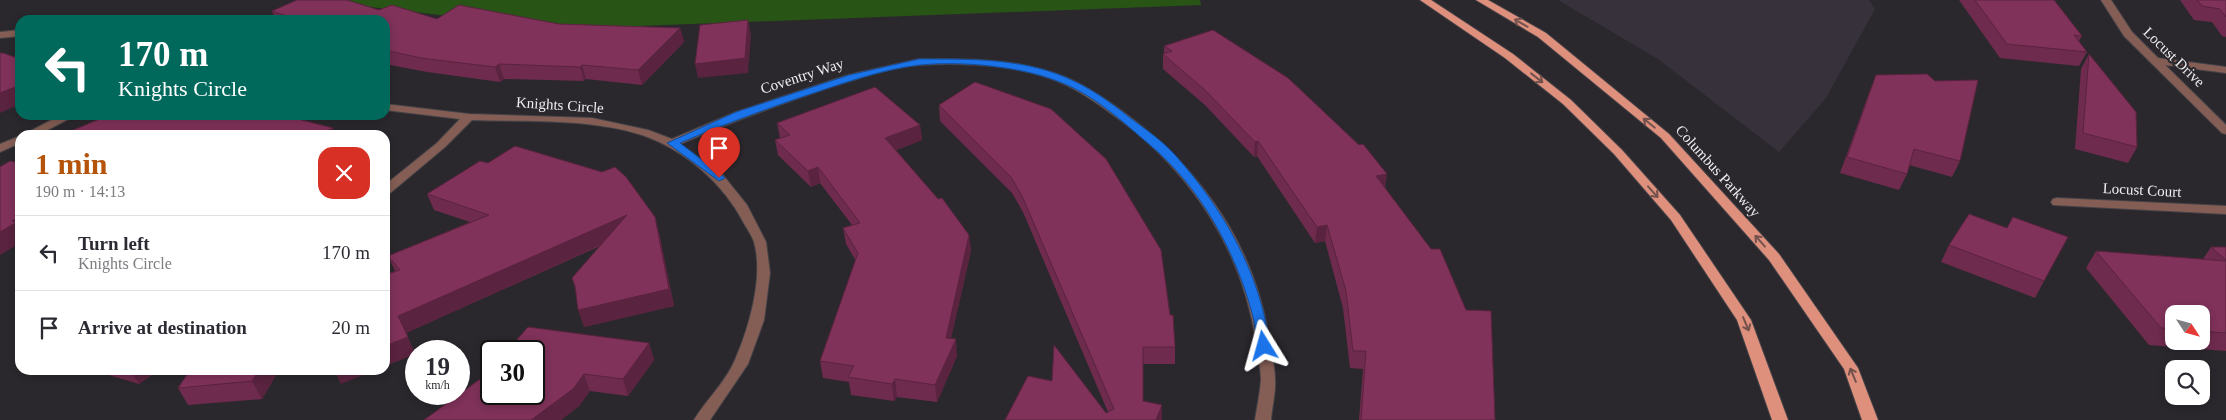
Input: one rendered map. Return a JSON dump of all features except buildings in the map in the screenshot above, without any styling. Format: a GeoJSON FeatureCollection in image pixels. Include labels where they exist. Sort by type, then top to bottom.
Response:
{"type":"FeatureCollection","features":[{"type":"Feature","properties":{"kind":"main road"},"geometry":{"type":"LineString","coordinates":[[1425,0],[1509,56],[1567,102],[1618,152],[1676,218],[1744,320],[1780,420]]}},
{"type":"Feature","properties":{"kind":"main road","name":"Columbus Parkway"},"geometry":{"type":"LineString","coordinates":[[1482,0],[1542,35],[1665,136],[1774,257],[1851,368],[1870,420]]}},
{"type":"Feature","properties":{"kind":"street","name":"Locust Drive"},"geometry":{"type":"LineString","coordinates":[[2106,0],[2128,34],[2158,61],[2226,130]]}},
{"type":"Feature","properties":{"kind":"street"},"geometry":{"type":"LineString","coordinates":[[0,35],[15,33]]}},
{"type":"Feature","properties":{"kind":"street"},"geometry":{"type":"LineString","coordinates":[[2158,61],[2226,70]]}},
{"type":"Feature","properties":{"kind":"street","name":"Coventry Way"},"geometry":{"type":"LineString","coordinates":[[672,143],[740,114],[852,77],[919,62],[975,62],[1028,70],[1061,79],[1096,96],[1135,126],[1171,157],[1208,202],[1238,254],[1259,314],[1268,379],[1263,420]]}},
{"type":"Feature","properties":{"kind":"street","name":"Knights Circle"},"geometry":{"type":"LineString","coordinates":[[390,108],[470,117],[592,121],[644,132],[672,143],[719,178],[741,205],[760,242],[763,274],[757,320],[741,364],[702,420]]}},
{"type":"Feature","properties":{"kind":"street"},"geometry":{"type":"LineString","coordinates":[[390,187],[441,145],[470,117]]}},
{"type":"Feature","properties":{"kind":"street"},"geometry":{"type":"LineString","coordinates":[[39,130],[60,120]]}},
{"type":"Feature","properties":{"kind":"street"},"geometry":{"type":"LineString","coordinates":[[0,149],[15,142]]}},
{"type":"Feature","properties":{"kind":"street","name":"Locust Court"},"geometry":{"type":"LineString","coordinates":[[2057,202],[2226,210]]}},
{"type":"Feature","properties":{"kind":"shaded area"},"geometry":{"type":"Polygon","coordinates":[[[1558,0],[1869,0],[1875,9],[1826,98],[1779,152],[1658,59],[1558,0]]]}},
{"type":"Feature","properties":{"kind":"green space"},"geometry":{"type":"Polygon","coordinates":[[[311,0],[1200,0],[1201,5],[558,29],[311,0]]]}},
{"type":"Feature","properties":{"kind":"route"},"geometry":{"type":"LineString","coordinates":[[719,178],[672,143],[740,114],[852,77],[919,62],[975,62],[1028,70],[1061,79],[1096,96],[1135,126],[1171,157],[1208,202],[1238,254],[1259,314],[1264,346]]}}]}
